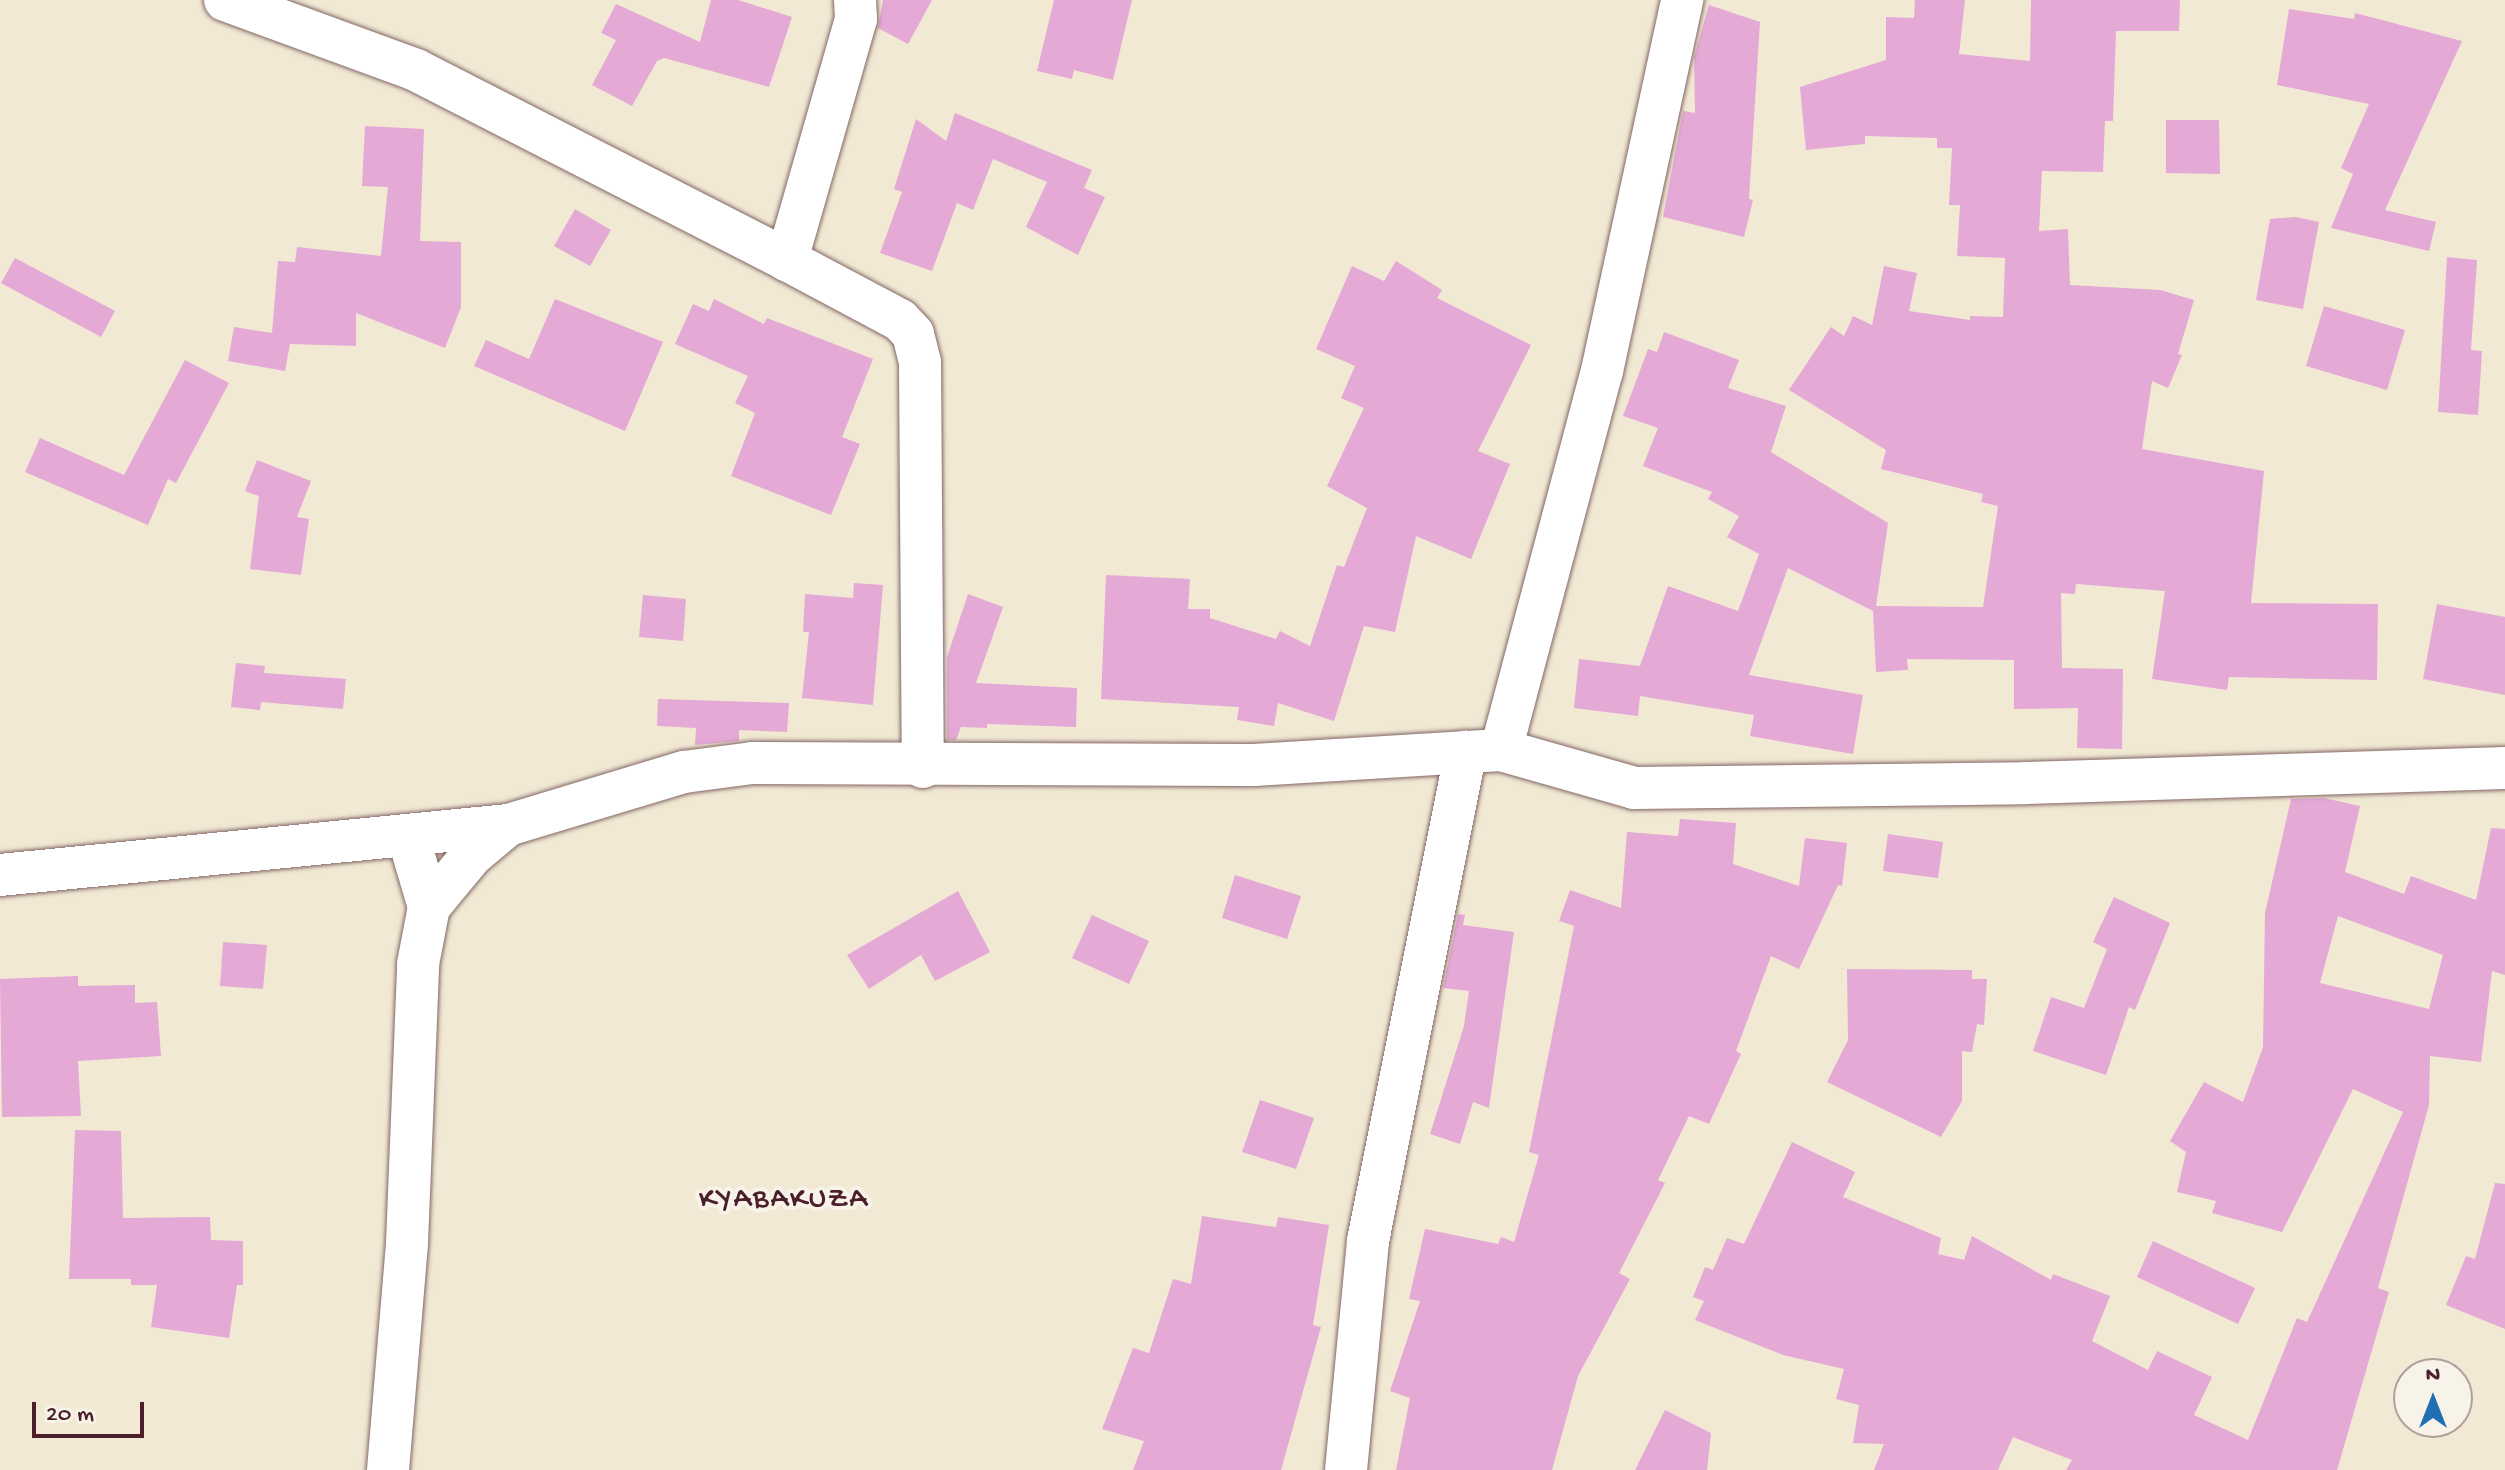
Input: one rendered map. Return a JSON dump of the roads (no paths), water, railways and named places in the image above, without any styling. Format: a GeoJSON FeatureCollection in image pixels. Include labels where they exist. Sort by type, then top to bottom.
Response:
{"type":"FeatureCollection","features":[{"type":"Feature","properties":{"kind":"street"},"geometry":{"type":"LineString","coordinates":[[225,0],[416,70],[900,320],[913,334],[920,362],[923,767]]}},
{"type":"Feature","properties":{"kind":"street"},"geometry":{"type":"LineString","coordinates":[[787,260],[856,19],[855,0]]}},
{"type":"Feature","properties":{"kind":"street"},"geometry":{"type":"LineString","coordinates":[[1346,1470],[1368,1241],[1484,751],[1602,371],[1682,0]]}},
{"type":"Feature","properties":{"kind":"street"},"geometry":{"type":"LineString","coordinates":[[0,875],[508,825],[568,803],[698,770],[752,763],[923,767],[1254,765],[1484,751],[1634,788],[2026,783],[2505,768]]}},
{"type":"Feature","properties":{"kind":"street"},"geometry":{"type":"LineString","coordinates":[[429,907],[471,856],[508,825]]}},
{"type":"Feature","properties":{"kind":"street"},"geometry":{"type":"LineString","coordinates":[[388,1470],[407,1243],[418,964],[429,907],[408,836]]}},
{"type":"Feature","properties":{"kind":"district","name":"KYABAKUZA"},"geometry":{"type":"Point","coordinates":[784,1201]}}]}
